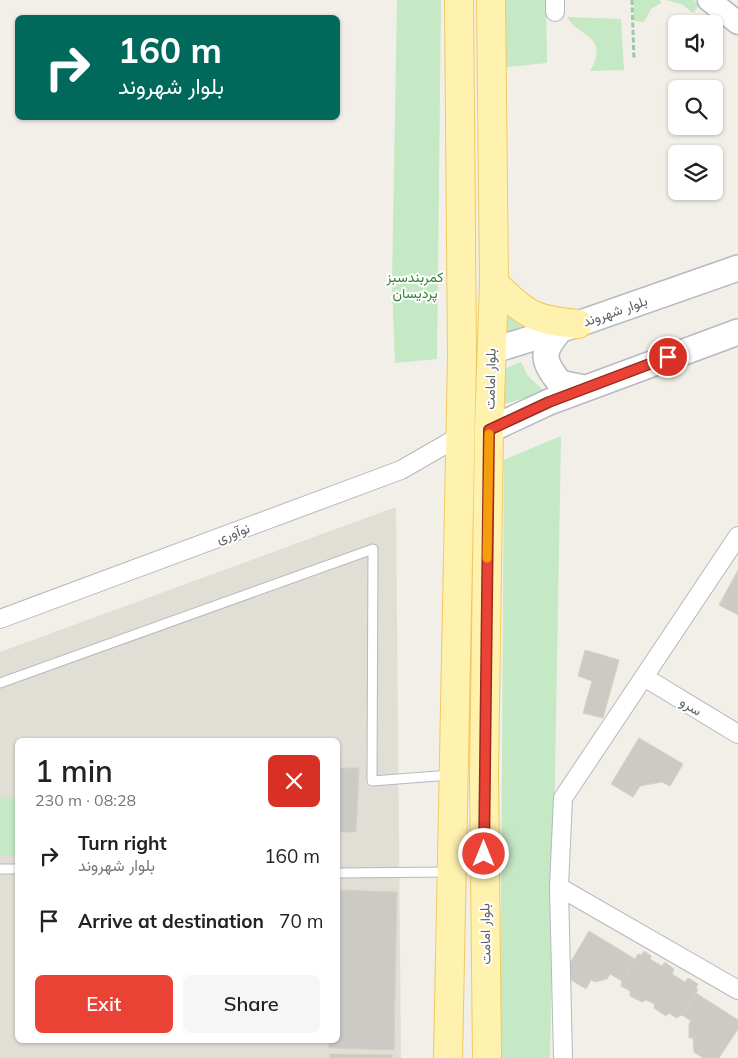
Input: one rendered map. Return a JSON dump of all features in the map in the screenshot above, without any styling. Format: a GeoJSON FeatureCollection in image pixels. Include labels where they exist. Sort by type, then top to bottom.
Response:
{"type":"FeatureCollection","features":[{"type":"Feature","properties":{"kind":"main road","name":"بلوار امامت"},"geometry":{"type":"LineString","coordinates":[[448,1058],[450,872],[462,357],[459,0]]}},
{"type":"Feature","properties":{"kind":"main road","name":"بلوار امامت"},"geometry":{"type":"LineString","coordinates":[[487,1058],[484,874],[489,430],[494,282],[491,0]]}},
{"type":"Feature","properties":{"kind":"main road","name":"بلوار شهروند"},"geometry":{"type":"LineString","coordinates":[[491,352],[738,268]]}},
{"type":"Feature","properties":{"kind":"main road"},"geometry":{"type":"LineString","coordinates":[[494,282],[527,313],[541,319],[570,326]]}},
{"type":"Feature","properties":{"kind":"main road"},"geometry":{"type":"LineString","coordinates":[[570,326],[547,344],[546,366],[560,383],[584,388]]}},
{"type":"Feature","properties":{"kind":"main road"},"geometry":{"type":"LineString","coordinates":[[460,436],[489,430],[584,388],[738,332]]}},
{"type":"Feature","properties":{"kind":"main road"},"geometry":{"type":"LineString","coordinates":[[462,357],[491,352]]}},
{"type":"Feature","properties":{"kind":"street"},"geometry":{"type":"LineString","coordinates":[[709,0],[738,23]]}},
{"type":"Feature","properties":{"kind":"street","name":"نوآوری"},"geometry":{"type":"LineString","coordinates":[[0,619],[402,470],[460,436]]}},
{"type":"Feature","properties":{"kind":"street"},"geometry":{"type":"LineString","coordinates":[[563,1058],[559,887],[564,798],[738,536]]}},
{"type":"Feature","properties":{"kind":"street","name":"سرو"},"geometry":{"type":"LineString","coordinates":[[644,677],[738,734]]}},
{"type":"Feature","properties":{"kind":"street"},"geometry":{"type":"LineString","coordinates":[[559,887],[738,990]]}},
{"type":"Feature","properties":{"kind":"lane"},"geometry":{"type":"LineString","coordinates":[[0,683],[373,548],[372,781],[452,775]]}},
{"type":"Feature","properties":{"kind":"lane"},"geometry":{"type":"LineString","coordinates":[[0,869],[15,869]]}},
{"type":"Feature","properties":{"kind":"lane"},"geometry":{"type":"LineString","coordinates":[[340,873],[450,872]]}},
{"type":"Feature","properties":{"kind":"path"},"geometry":{"type":"LineString","coordinates":[[632,0],[634,60]]}},
{"type":"Feature","properties":{"kind":"shaded area"},"geometry":{"type":"Polygon","coordinates":[[[396,507],[401,1058],[0,1058],[0,652],[396,507]]]}},
{"type":"Feature","properties":{"kind":"green space","name":"کمربندسبز پردیسان"},"geometry":{"type":"Polygon","coordinates":[[[397,0],[441,0],[437,359],[395,363],[392,285],[397,0]]]}},
{"type":"Feature","properties":{"kind":"green space"},"geometry":{"type":"Polygon","coordinates":[[[497,0],[546,0],[547,63],[497,68],[497,0]]]}},
{"type":"Feature","properties":{"kind":"green space"},"geometry":{"type":"Polygon","coordinates":[[[634,0],[660,0],[661,3],[651,9],[644,22],[634,21],[634,0]]]}},
{"type":"Feature","properties":{"kind":"green space"},"geometry":{"type":"Polygon","coordinates":[[[666,0],[694,0],[700,5],[693,13],[683,5],[666,0]]]}},
{"type":"Feature","properties":{"kind":"green space"},"geometry":{"type":"Polygon","coordinates":[[[567,17],[621,19],[624,70],[590,71],[597,51],[595,44],[567,17]]]}},
{"type":"Feature","properties":{"kind":"green space"},"geometry":{"type":"Polygon","coordinates":[[[498,301],[524,325],[499,336],[498,301]]]}},
{"type":"Feature","properties":{"kind":"green space"},"geometry":{"type":"Polygon","coordinates":[[[521,362],[528,376],[545,392],[494,407],[496,372],[521,362]]]}},
{"type":"Feature","properties":{"kind":"green space"},"geometry":{"type":"Polygon","coordinates":[[[561,436],[550,1058],[500,1058],[504,460],[561,436]]]}},
{"type":"Feature","properties":{"kind":"green space"},"geometry":{"type":"Polygon","coordinates":[[[0,797],[15,797],[15,856],[0,856],[0,797]]]}},
{"type":"Feature","properties":{"kind":"building"},"geometry":{"type":"Polygon","coordinates":[[[738,570],[738,615],[719,605],[738,570]]]}},
{"type":"Feature","properties":{"kind":"building"},"geometry":{"type":"Polygon","coordinates":[[[585,650],[619,660],[603,718],[583,713],[592,681],[578,676],[585,650]]]}},
{"type":"Feature","properties":{"kind":"building"},"geometry":{"type":"Polygon","coordinates":[[[639,738],[683,764],[670,786],[662,782],[640,786],[633,797],[611,784],[639,738]]]}},
{"type":"Feature","properties":{"kind":"building"},"geometry":{"type":"Polygon","coordinates":[[[340,768],[359,768],[356,832],[340,832],[340,768]]]}},
{"type":"Feature","properties":{"kind":"building"},"geometry":{"type":"Polygon","coordinates":[[[340,890],[397,892],[394,1050],[329,1048],[329,1043],[340,1043],[340,890]]]}},
{"type":"Feature","properties":{"kind":"building"},"geometry":{"type":"Polygon","coordinates":[[[589,931],[635,959],[622,981],[610,974],[607,979],[595,982],[591,980],[586,989],[563,975],[589,931]]]}},
{"type":"Feature","properties":{"kind":"building"},"geometry":{"type":"Polygon","coordinates":[[[644,951],[651,956],[650,959],[662,966],[665,962],[674,969],[672,974],[685,982],[688,978],[698,984],[696,988],[698,990],[682,1015],[676,1018],[669,1013],[666,1016],[654,1008],[655,1004],[646,1000],[642,1002],[630,996],[630,991],[621,986],[638,954],[641,955],[644,951]]]}},
{"type":"Feature","properties":{"kind":"building"},"geometry":{"type":"Polygon","coordinates":[[[696,993],[738,1020],[738,1029],[719,1058],[703,1058],[694,1052],[693,1038],[689,1038],[689,1024],[691,1021],[682,1015],[696,993]]]}},
{"type":"Feature","properties":{"kind":"building"},"geometry":{"type":"Polygon","coordinates":[[[330,1054],[392,1055],[392,1058],[330,1058],[330,1054]]]}},
{"type":"Feature","properties":{"kind":"slow traffic"},"geometry":{"type":"LineString","coordinates":[[487,558],[489,434]]}},
{"type":"Feature","properties":{"kind":"route"},"geometry":{"type":"LineString","coordinates":[[484,854],[489,430],[549,402],[668,357]]}}]}
